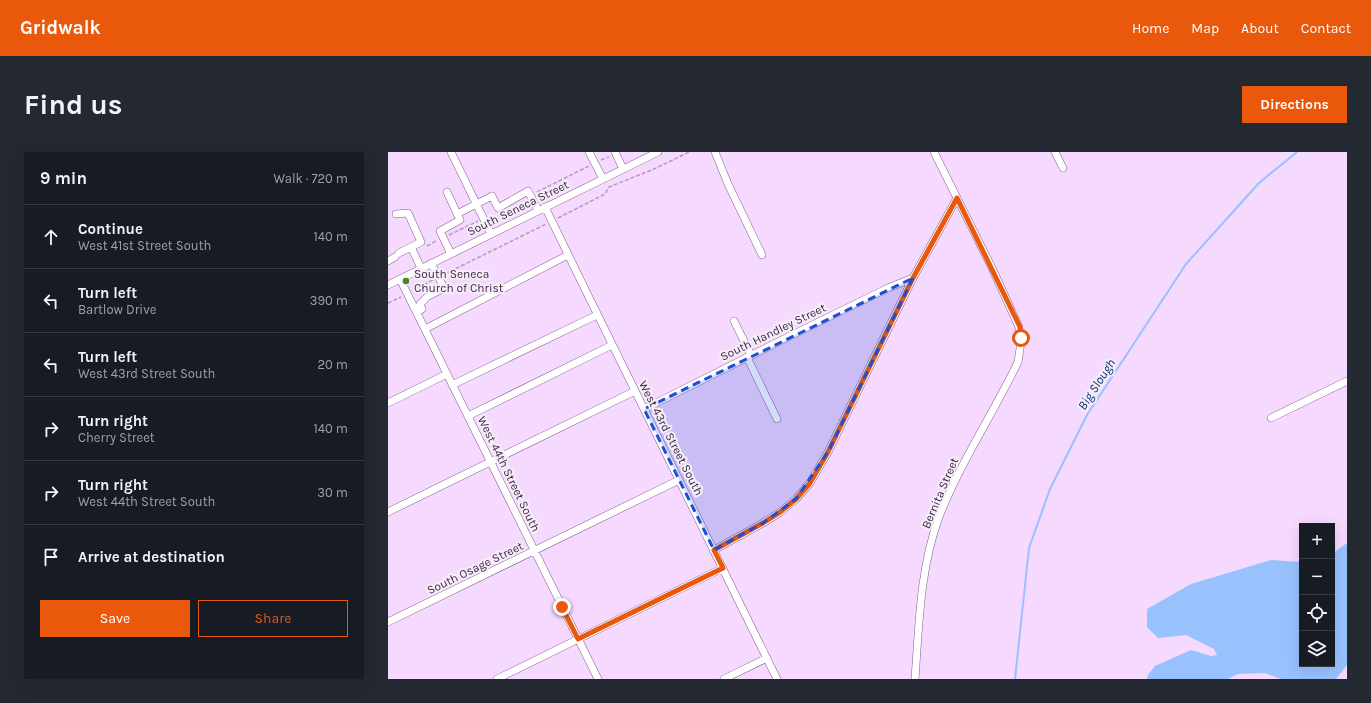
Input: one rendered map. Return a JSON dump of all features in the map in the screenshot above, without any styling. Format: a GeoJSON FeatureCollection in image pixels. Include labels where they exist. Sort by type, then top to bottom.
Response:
{"type":"FeatureCollection","features":[{"type":"Feature","properties":{"kind":"street"},"geometry":{"type":"LineString","coordinates":[[451,152],[491,234]]}},
{"type":"Feature","properties":{"kind":"street"},"geometry":{"type":"LineString","coordinates":[[589,152],[603,179]]}},
{"type":"Feature","properties":{"kind":"street"},"geometry":{"type":"LineString","coordinates":[[615,152],[623,169]]}},
{"type":"Feature","properties":{"kind":"street","name":"South Seneca Street"},"geometry":{"type":"LineString","coordinates":[[388,284],[658,152]]}},
{"type":"Feature","properties":{"kind":"street"},"geometry":{"type":"LineString","coordinates":[[715,152],[728,184],[762,255]]}},
{"type":"Feature","properties":{"kind":"street"},"geometry":{"type":"LineString","coordinates":[[714,550],[775,516],[796,499],[807,487],[828,452],[913,278],[957,198],[934,152]]}},
{"type":"Feature","properties":{"kind":"street"},"geometry":{"type":"LineString","coordinates":[[1055,152],[1063,168]]}},
{"type":"Feature","properties":{"kind":"street","name":"West 43rd Street South"},"geometry":{"type":"LineString","coordinates":[[477,204],[492,196],[498,208],[528,191],[551,221],[777,679]]}},
{"type":"Feature","properties":{"kind":"street"},"geometry":{"type":"LineString","coordinates":[[447,192],[460,220],[440,231],[451,254]]}},
{"type":"Feature","properties":{"kind":"street","name":"Bernita Street"},"geometry":{"type":"LineString","coordinates":[[915,679],[925,575],[937,524],[955,482],[1018,362],[1021,342],[1020,327],[957,198]]}},
{"type":"Feature","properties":{"kind":"street"},"geometry":{"type":"LineString","coordinates":[[457,214],[477,204]]}},
{"type":"Feature","properties":{"kind":"street"},"geometry":{"type":"LineString","coordinates":[[388,261],[422,242],[408,213],[396,214]]}},
{"type":"Feature","properties":{"kind":"street"},"geometry":{"type":"LineString","coordinates":[[411,247],[421,268]]}},
{"type":"Feature","properties":{"kind":"street"},"geometry":{"type":"LineString","coordinates":[[424,329],[568,255]]}},
{"type":"Feature","properties":{"kind":"street"},"geometry":{"type":"LineString","coordinates":[[417,312],[422,309],[420,304],[427,297],[444,288],[431,263]]}},
{"type":"Feature","properties":{"kind":"street","name":"West 44th Street South"},"geometry":{"type":"LineString","coordinates":[[400,278],[598,679]]}},
{"type":"Feature","properties":{"kind":"street","name":"South Handley Street"},"geometry":{"type":"LineString","coordinates":[[644,409],[888,288],[913,278]]}},
{"type":"Feature","properties":{"kind":"street"},"geometry":{"type":"LineString","coordinates":[[452,384],[597,315]]}},
{"type":"Feature","properties":{"kind":"street"},"geometry":{"type":"LineString","coordinates":[[734,321],[777,419]]}},
{"type":"Feature","properties":{"kind":"street"},"geometry":{"type":"LineString","coordinates":[[468,416],[612,345]]}},
{"type":"Feature","properties":{"kind":"street"},"geometry":{"type":"LineString","coordinates":[[388,403],[447,374]]}},
{"type":"Feature","properties":{"kind":"street"},"geometry":{"type":"LineString","coordinates":[[1271,418],[1347,381]]}},
{"type":"Feature","properties":{"kind":"street"},"geometry":{"type":"LineString","coordinates":[[388,512],[635,391]]}},
{"type":"Feature","properties":{"kind":"street","name":"South Osage Street"},"geometry":{"type":"LineString","coordinates":[[388,622],[679,480]]}},
{"type":"Feature","properties":{"kind":"street"},"geometry":{"type":"LineString","coordinates":[[497,679],[723,568]]}},
{"type":"Feature","properties":{"kind":"street"},"geometry":{"type":"LineString","coordinates":[[724,679],[767,658]]}},
{"type":"Feature","properties":{"kind":"path"},"geometry":{"type":"LineString","coordinates":[[388,303],[605,194],[609,187],[654,169],[689,152]]}},
{"type":"Feature","properties":{"kind":"highlighted area"},"geometry":{"type":"Polygon","coordinates":[[[913,278],[828,452],[796,499],[763,523],[714,550],[644,409],[913,278]]]}},
{"type":"Feature","properties":{"kind":"water"},"geometry":{"type":"Polygon","coordinates":[[[1347,543],[1347,665],[1336,679],[1281,679],[1265,673],[1238,674],[1228,679],[1147,679],[1148,675],[1155,666],[1191,650],[1211,656],[1217,655],[1214,649],[1186,635],[1158,638],[1147,627],[1147,609],[1191,584],[1271,560],[1299,562],[1299,667],[1335,667],[1335,552],[1347,543]]]}},
{"type":"Feature","properties":{"kind":"waterway","name":"Big Slough"},"geometry":{"type":"LineString","coordinates":[[1015,679],[1029,548],[1050,489],[1087,415],[1186,264],[1259,183],[1297,152]]}},
{"type":"Feature","properties":{"kind":"place","name":"South Seneca Church of Christ"},"geometry":{"type":"Point","coordinates":[406,281]}},
{"type":"Feature","properties":{"kind":"route"},"geometry":{"type":"LineString","coordinates":[[562,607],[578,639],[723,568],[714,550],[763,523],[779,513],[796,499],[810,483],[828,452],[913,278],[957,198],[1020,327],[1021,338]]}}]}
